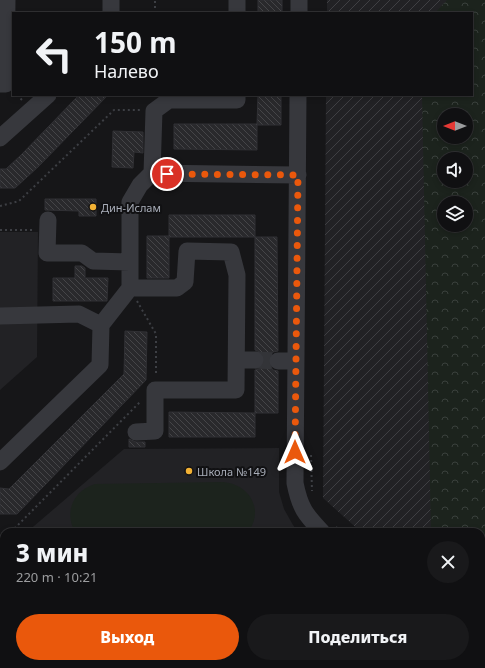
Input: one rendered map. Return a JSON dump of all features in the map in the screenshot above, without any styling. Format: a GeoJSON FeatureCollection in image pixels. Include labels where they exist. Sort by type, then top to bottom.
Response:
{"type":"FeatureCollection","features":[{"type":"Feature","properties":{"kind":"street"},"geometry":{"type":"LineString","coordinates":[[0,84],[6,84],[7,0]]}},
{"type":"Feature","properties":{"kind":"street"},"geometry":{"type":"LineString","coordinates":[[111,0],[111,12]]}},
{"type":"Feature","properties":{"kind":"street"},"geometry":{"type":"LineString","coordinates":[[237,0],[237,12]]}},
{"type":"Feature","properties":{"kind":"street"},"geometry":{"type":"LineString","coordinates":[[298,12],[299,0]]}},
{"type":"Feature","properties":{"kind":"street"},"geometry":{"type":"LineString","coordinates":[[0,138],[2,138],[47,96]]}},
{"type":"Feature","properties":{"kind":"street"},"geometry":{"type":"LineString","coordinates":[[0,462],[100,365],[101,325],[130,288],[130,202],[140,185],[152,173],[154,111],[169,100],[237,100],[237,96]]}},
{"type":"Feature","properties":{"kind":"street"},"geometry":{"type":"LineString","coordinates":[[298,96],[295,483],[298,500],[306,516],[327,528]]}},
{"type":"Feature","properties":{"kind":"street"},"geometry":{"type":"LineString","coordinates":[[152,173],[298,175]]}},
{"type":"Feature","properties":{"kind":"street"},"geometry":{"type":"LineString","coordinates":[[48,225],[47,253],[82,253],[93,261],[130,262]]}},
{"type":"Feature","properties":{"kind":"street"},"geometry":{"type":"LineString","coordinates":[[130,288],[177,288],[185,282],[187,251],[231,252],[237,275],[236,390],[156,390],[155,432],[136,432]]}},
{"type":"Feature","properties":{"kind":"street"},"geometry":{"type":"LineString","coordinates":[[0,316],[80,314],[101,325]]}},
{"type":"Feature","properties":{"kind":"street"},"geometry":{"type":"LineString","coordinates":[[237,360],[255,360]]}},
{"type":"Feature","properties":{"kind":"street"},"geometry":{"type":"LineString","coordinates":[[278,360],[296,361]]}},
{"type":"Feature","properties":{"kind":"path"},"geometry":{"type":"LineString","coordinates":[[155,0],[155,12]]}},
{"type":"Feature","properties":{"kind":"path"},"geometry":{"type":"LineString","coordinates":[[0,206],[19,201],[114,110],[154,111]]}},
{"type":"Feature","properties":{"kind":"path"},"geometry":{"type":"LineString","coordinates":[[0,230],[48,225]]}},
{"type":"Feature","properties":{"kind":"path"},"geometry":{"type":"LineString","coordinates":[[14,528],[148,394],[156,390],[156,334],[130,288]]}},
{"type":"Feature","properties":{"kind":"path"},"geometry":{"type":"LineString","coordinates":[[310,448],[312,492]]}},
{"type":"Feature","properties":{"kind":"shaded area"},"geometry":{"type":"Polygon","coordinates":[[[327,0],[485,0],[485,528],[357,528],[323,498],[326,96],[473,96],[473,12],[327,12],[327,0]]]}},
{"type":"Feature","properties":{"kind":"shaded area"},"geometry":{"type":"Polygon","coordinates":[[[0,232],[38,232],[37,357],[0,390],[0,232]]]}},
{"type":"Feature","properties":{"kind":"shaded area","name":"Школа №149"},"geometry":{"type":"Polygon","coordinates":[[[279,448],[279,492],[284,509],[295,528],[32,528],[124,449],[279,448]]]}},
{"type":"Feature","properties":{"kind":"green space"},"geometry":{"type":"Polygon","coordinates":[[[447,0],[485,0],[485,528],[431,528],[422,96],[473,96],[473,12],[436,12],[447,0]]]}},
{"type":"Feature","properties":{"kind":"green space"},"geometry":{"type":"Polygon","coordinates":[[[223,482],[232,484],[247,493],[252,500],[255,515],[253,524],[250,528],[74,528],[70,517],[73,503],[81,492],[87,487],[95,484],[223,482]]]}},
{"type":"Feature","properties":{"kind":"building"},"geometry":{"type":"Polygon","coordinates":[[[258,0],[282,0],[282,12],[258,12],[258,0]]]}},
{"type":"Feature","properties":{"kind":"building"},"geometry":{"type":"Polygon","coordinates":[[[78,96],[107,96],[38,167],[15,188],[0,188],[0,169],[6,169],[78,96]]]}},
{"type":"Feature","properties":{"kind":"building"},"geometry":{"type":"Polygon","coordinates":[[[258,96],[281,96],[281,125],[257,125],[257,150],[174,149],[174,124],[257,124],[258,96]]]}},
{"type":"Feature","properties":{"kind":"building"},"geometry":{"type":"Polygon","coordinates":[[[113,131],[143,132],[143,153],[134,152],[133,168],[112,167],[113,131]]]}},
{"type":"Feature","properties":{"kind":"building"},"geometry":{"type":"Polygon","coordinates":[[[45,199],[96,199],[96,216],[79,216],[79,211],[45,210],[45,199]]]}},
{"type":"Feature","properties":{"kind":"building"},"geometry":{"type":"Polygon","coordinates":[[[169,215],[255,215],[255,237],[169,237],[169,278],[147,278],[147,236],[169,236],[169,215]]]}},
{"type":"Feature","properties":{"kind":"building"},"geometry":{"type":"Polygon","coordinates":[[[255,237],[277,237],[278,351],[273,352],[268,361],[273,370],[278,371],[278,413],[255,413],[255,370],[260,369],[265,360],[264,355],[255,350],[255,237]]]}},
{"type":"Feature","properties":{"kind":"building"},"geometry":{"type":"Polygon","coordinates":[[[75,266],[82,266],[85,268],[85,278],[108,278],[107,301],[53,301],[53,278],[75,278],[75,266]]]}},
{"type":"Feature","properties":{"kind":"building"},"geometry":{"type":"Polygon","coordinates":[[[125,331],[147,332],[146,380],[17,514],[0,514],[0,488],[9,489],[124,374],[125,331]]]}},
{"type":"Feature","properties":{"kind":"building"},"geometry":{"type":"Polygon","coordinates":[[[169,412],[255,413],[255,437],[169,437],[169,412]]]}},
{"type":"Feature","properties":{"kind":"building"},"geometry":{"type":"Polygon","coordinates":[[[129,439],[136,442],[145,442],[145,447],[129,447],[129,439]]]}},
{"type":"Feature","properties":{"kind":"tunnel"},"geometry":{"type":"LineString","coordinates":[[255,360],[278,361]]}},
{"type":"Feature","properties":{"kind":"place","name":"Дин-Ислам"},"geometry":{"type":"Point","coordinates":[93,207]}},
{"type":"Feature","properties":{"kind":"place","name":"Школа №149"},"geometry":{"type":"Point","coordinates":[189,471]}},
{"type":"Feature","properties":{"kind":"route"},"geometry":{"type":"LineString","coordinates":[[167,174],[298,175],[295,452]]}}]}
